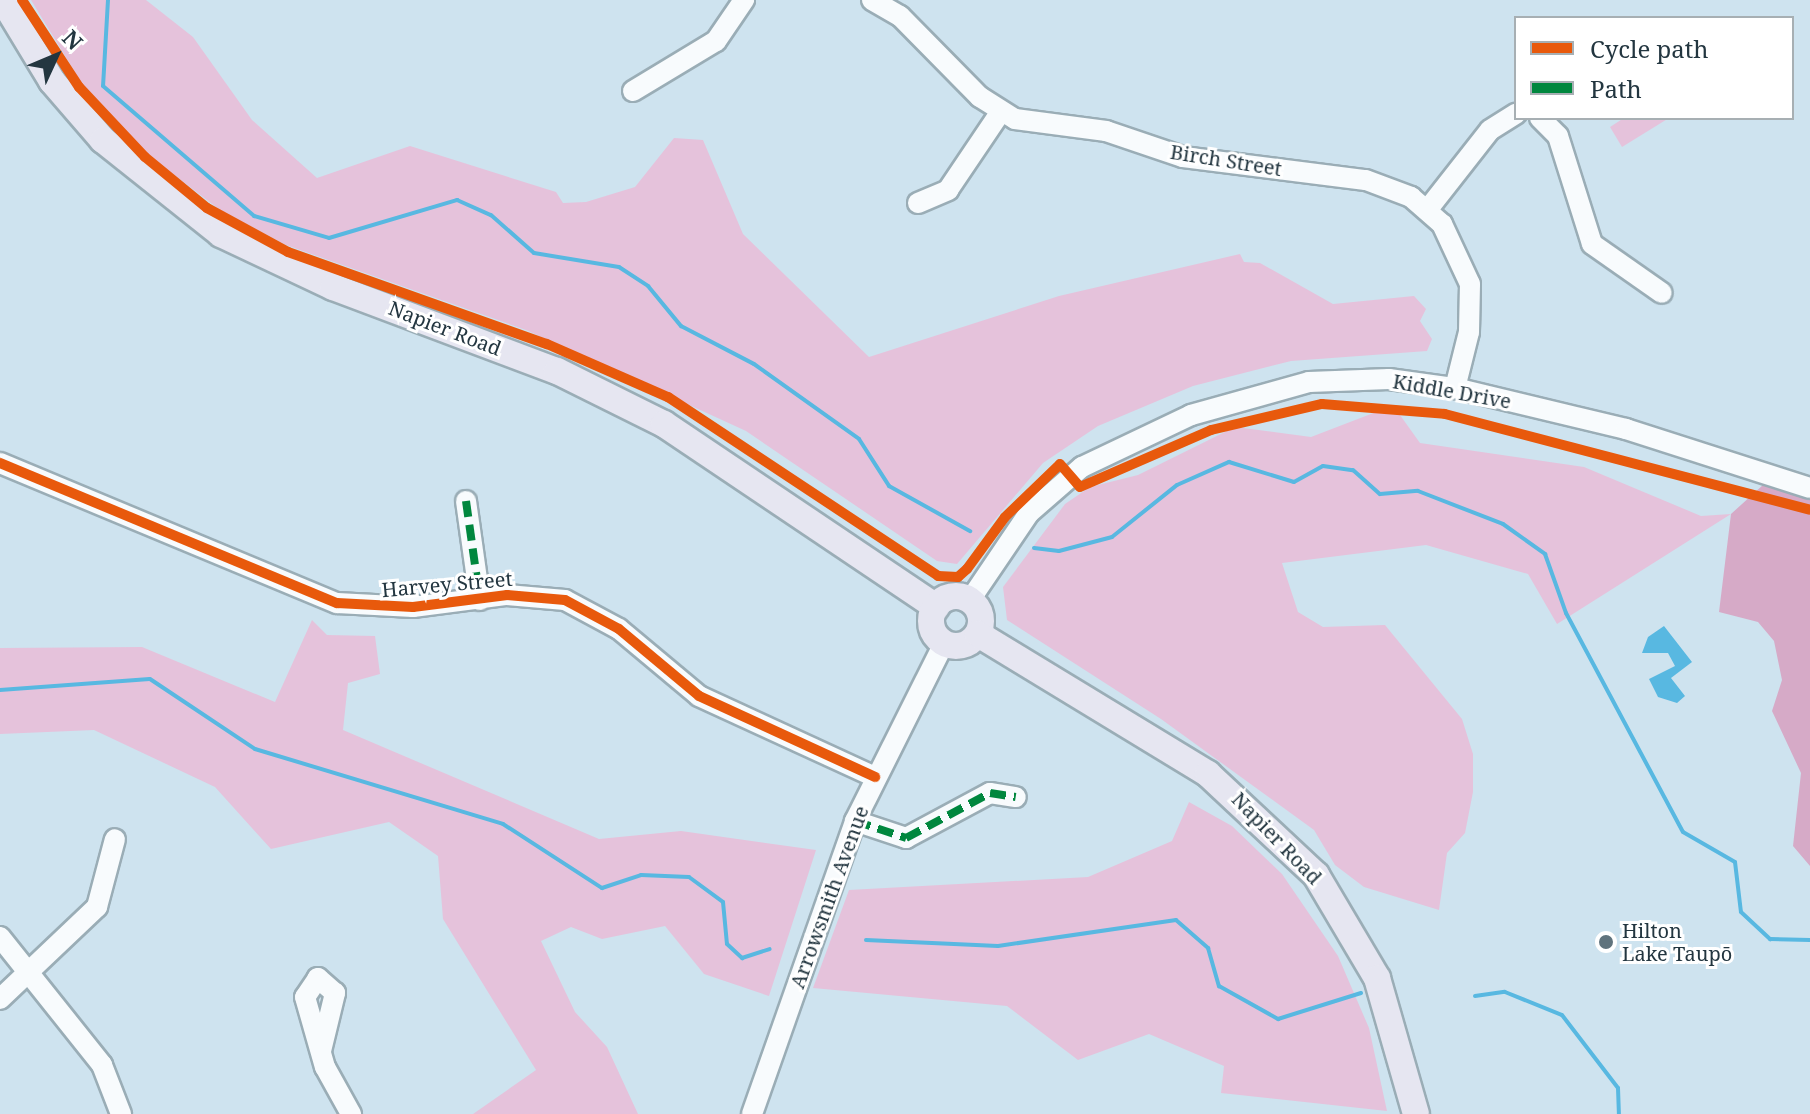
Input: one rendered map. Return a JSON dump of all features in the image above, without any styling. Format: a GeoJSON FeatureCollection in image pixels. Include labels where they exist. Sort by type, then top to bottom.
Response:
{"type":"FeatureCollection","features":[{"type":"Feature","properties":{"kind":"main road","name":"Napier Road"},"geometry":{"type":"LineString","coordinates":[[3,0],[52,81],[103,140],[221,234],[333,287],[557,371],[651,417],[936,607]]}},
{"type":"Feature","properties":{"kind":"main road"},"geometry":{"type":"LineString","coordinates":[[952,596],[970,600],[981,616],[978,634],[967,644],[944,643],[931,623],[936,607],[952,596]]}},
{"type":"Feature","properties":{"kind":"main road","name":"Napier Road"},"geometry":{"type":"LineString","coordinates":[[978,634],[1208,774],[1316,875],[1377,978],[1406,1059],[1416,1114]]}},
{"type":"Feature","properties":{"kind":"street"},"geometry":{"type":"LineString","coordinates":[[633,91],[716,41],[744,0]]}},
{"type":"Feature","properties":{"kind":"street"},"geometry":{"type":"LineString","coordinates":[[880,2],[1000,113],[948,190],[918,203]]}},
{"type":"Feature","properties":{"kind":"street","name":"Birch Street"},"geometry":{"type":"LineString","coordinates":[[1000,113],[1127,136],[1183,157],[1366,180],[1428,209],[1455,244],[1470,284],[1469,332],[1455,388]]}},
{"type":"Feature","properties":{"kind":"street"},"geometry":{"type":"LineString","coordinates":[[1428,209],[1490,130],[1514,115]]}},
{"type":"Feature","properties":{"kind":"street"},"geometry":{"type":"LineString","coordinates":[[1542,120],[1558,136],[1592,244],[1662,293]]}},
{"type":"Feature","properties":{"kind":"street","name":"Kiddle Drive"},"geometry":{"type":"LineString","coordinates":[[970,600],[991,562],[1051,492],[1153,429],[1309,382],[1389,379],[1455,388],[1626,429],[1810,488]]}},
{"type":"Feature","properties":{"kind":"street","name":"Harvey Street"},"geometry":{"type":"LineString","coordinates":[[0,463],[337,603],[373,608],[539,595],[588,609],[699,696],[875,777]]}},
{"type":"Feature","properties":{"kind":"street"},"geometry":{"type":"LineString","coordinates":[[466,501],[480,600]]}},
{"type":"Feature","properties":{"kind":"street","name":"Arrowsmith Avenue"},"geometry":{"type":"LineString","coordinates":[[752,1114],[855,821],[944,643]]}},
{"type":"Feature","properties":{"kind":"street"},"geometry":{"type":"LineString","coordinates":[[855,821],[906,838],[990,793],[1016,797]]}},
{"type":"Feature","properties":{"kind":"street"},"geometry":{"type":"LineString","coordinates":[[0,999],[25,969],[97,907],[115,839]]}},
{"type":"Feature","properties":{"kind":"street"},"geometry":{"type":"LineString","coordinates":[[0,937],[102,1065],[121,1114]]}},
{"type":"Feature","properties":{"kind":"street"},"geometry":{"type":"LineString","coordinates":[[321,1051],[351,1114]]}},
{"type":"Feature","properties":{"kind":"shaded area"},"geometry":{"type":"Polygon","coordinates":[[[31,0],[146,0],[193,37],[252,120],[317,178],[410,146],[556,192],[563,203],[586,202],[635,187],[674,138],[703,140],[743,234],[869,357],[1059,296],[1240,254],[1244,262],[1260,263],[1333,304],[1414,296],[1426,309],[1420,321],[1432,339],[1427,351],[1291,361],[1193,386],[1098,426],[1043,463],[957,564],[937,561],[746,431],[526,330],[286,245],[220,210],[147,154],[84,87],[31,0]]]}},
{"type":"Feature","properties":{"kind":"shaded area"},"geometry":{"type":"Polygon","coordinates":[[[1621,120],[1666,120],[1622,147],[1610,127],[1621,120]]]}},
{"type":"Feature","properties":{"kind":"shaded area"},"geometry":{"type":"Polygon","coordinates":[[[1376,412],[1400,415],[1420,443],[1584,467],[1701,516],[1731,514],[1557,624],[1528,574],[1426,545],[1282,563],[1298,612],[1323,627],[1385,625],[1462,719],[1473,754],[1473,792],[1465,833],[1447,853],[1439,910],[1364,887],[1335,865],[1314,830],[1161,719],[1007,620],[1003,587],[1065,504],[1090,487],[1138,475],[1235,427],[1311,437],[1376,412]]]}},
{"type":"Feature","properties":{"kind":"shaded area"},"geometry":{"type":"Polygon","coordinates":[[[1774,475],[1810,487],[1810,866],[1793,846],[1801,773],[1772,711],[1782,680],[1774,641],[1758,622],[1719,612],[1731,514],[1774,475]]]}},
{"type":"Feature","properties":{"kind":"shaded area"},"geometry":{"type":"Polygon","coordinates":[[[312,620],[327,635],[375,636],[380,674],[348,683],[343,730],[599,839],[681,831],[816,850],[769,996],[704,974],[665,926],[602,939],[571,927],[541,941],[575,1012],[607,1047],[638,1114],[473,1114],[536,1070],[443,919],[438,856],[389,822],[271,849],[215,787],[94,730],[0,734],[0,648],[142,647],[275,702],[312,620]]]}},
{"type":"Feature","properties":{"kind":"shaded area"},"geometry":{"type":"Polygon","coordinates":[[[1189,802],[1232,826],[1282,874],[1338,956],[1369,1028],[1387,1111],[1221,1093],[1224,1066],[1149,1034],[1078,1060],[1007,1006],[813,988],[849,890],[1088,877],[1172,841],[1189,802]]]}},
{"type":"Feature","properties":{"kind":"water"},"geometry":{"type":"Polygon","coordinates":[[[1664,626],[1692,662],[1671,678],[1685,696],[1677,703],[1658,697],[1649,679],[1675,666],[1668,653],[1642,653],[1648,637],[1664,626]]]}},
{"type":"Feature","properties":{"kind":"waterway"},"geometry":{"type":"LineString","coordinates":[[108,0],[103,86],[254,216],[329,238],[457,200],[491,215],[534,253],[619,267],[648,286],[681,326],[754,364],[859,439],[889,486],[970,531]]}},
{"type":"Feature","properties":{"kind":"waterway"},"geometry":{"type":"LineString","coordinates":[[1034,548],[1059,551],[1112,537],[1177,485],[1229,462],[1294,482],[1323,466],[1353,470],[1380,494],[1418,491],[1503,524],[1545,554],[1566,613],[1683,832],[1735,862],[1741,912],[1770,939],[1810,940]]}},
{"type":"Feature","properties":{"kind":"waterway"},"geometry":{"type":"LineString","coordinates":[[0,690],[150,679],[255,749],[503,824],[602,888],[641,875],[689,877],[723,902],[727,944],[742,958],[770,949]]}},
{"type":"Feature","properties":{"kind":"waterway"},"geometry":{"type":"LineString","coordinates":[[866,940],[998,946],[1176,920],[1208,948],[1219,986],[1278,1019],[1361,993]]}},
{"type":"Feature","properties":{"kind":"waterway"},"geometry":{"type":"LineString","coordinates":[[1475,996],[1505,992],[1562,1015],[1618,1088],[1619,1114]]}},
{"type":"Feature","properties":{"kind":"marked path"},"geometry":{"type":"LineString","coordinates":[[466,501],[480,600]]}},
{"type":"Feature","properties":{"kind":"marked path"},"geometry":{"type":"LineString","coordinates":[[855,821],[906,838],[990,793],[1016,797]]}},
{"type":"Feature","properties":{"kind":"cycle path"},"geometry":{"type":"LineString","coordinates":[[22,0],[79,87],[145,157],[207,208],[288,252],[547,344],[668,397],[938,576],[958,577],[967,569],[1005,517],[1060,464],[1080,487],[1211,430],[1322,404],[1445,414],[1810,510]]}},
{"type":"Feature","properties":{"kind":"cycle path"},"geometry":{"type":"LineString","coordinates":[[0,463],[337,603],[413,607],[507,595],[565,600],[619,629],[699,696],[875,777]]}},
{"type":"Feature","properties":{"kind":"place","name":"Hilton Lake Taupō"},"geometry":{"type":"Point","coordinates":[1606,942]}}]}
